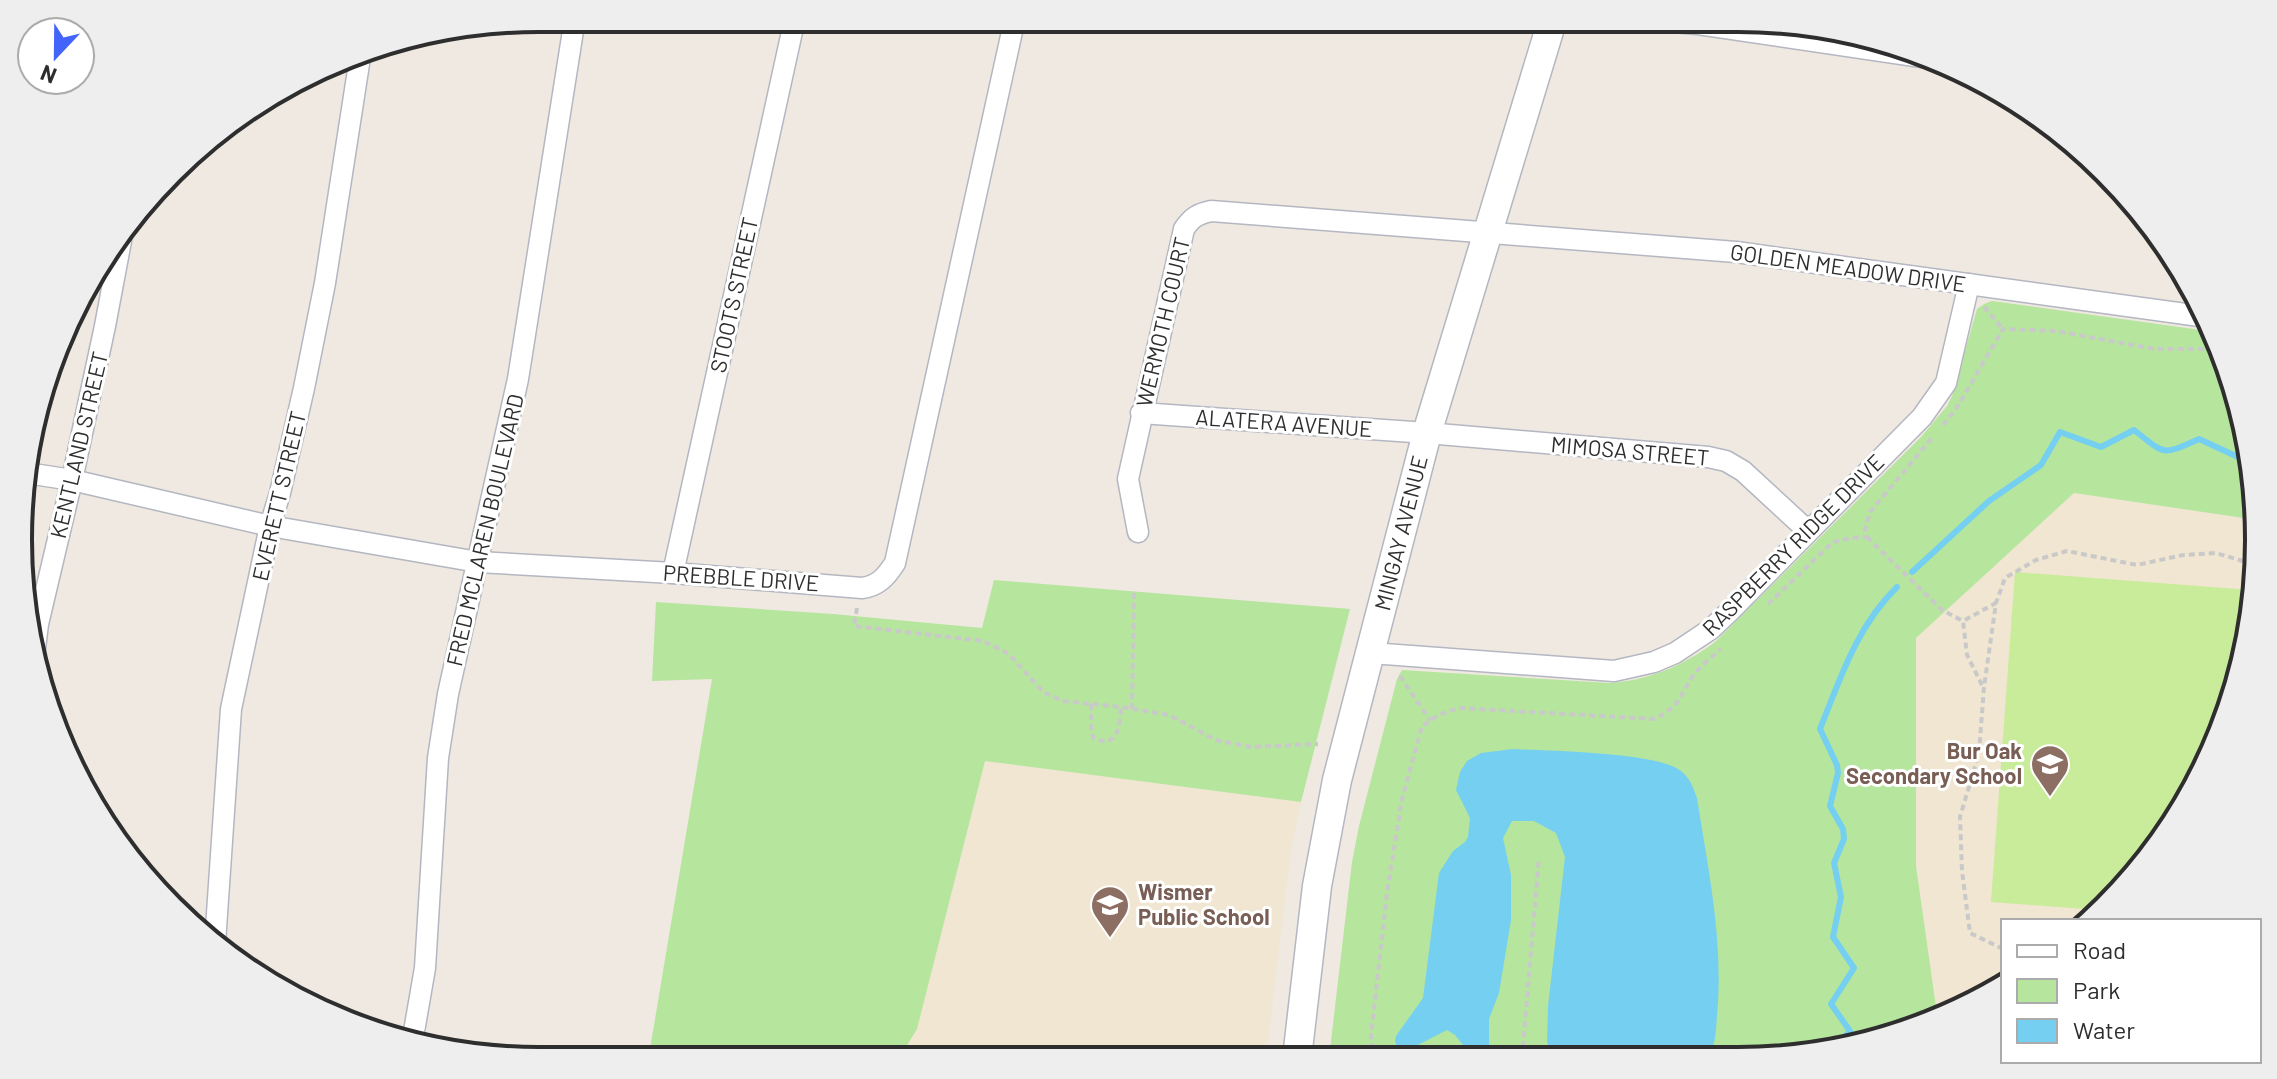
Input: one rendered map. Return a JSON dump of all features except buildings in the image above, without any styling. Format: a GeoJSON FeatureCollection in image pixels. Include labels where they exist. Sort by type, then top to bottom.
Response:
{"type":"FeatureCollection","features":[{"type":"Feature","properties":{"kind":"street","name":"FRED MCLAREN BOULEVARD"},"geometry":{"type":"LineString","coordinates":[[414,1031],[425,968],[441,734],[518,379],[573,32]]}},
{"type":"Feature","properties":{"kind":"street","name":"STOOTS STREET"},"geometry":{"type":"LineString","coordinates":[[673,573],[792,32]]}},
{"type":"Feature","properties":{"kind":"street","name":"PREBBLE DRIVE"},"geometry":{"type":"LineString","coordinates":[[36,474],[270,526],[478,562],[871,587],[879,583],[895,563],[1012,32]]}},
{"type":"Feature","properties":{"kind":"street","name":"MINGAY AVENUE"},"geometry":{"type":"LineString","coordinates":[[1298,1047],[1324,841],[1337,780],[1427,433],[1549,32]]}},
{"type":"Feature","properties":{"kind":"street"},"geometry":{"type":"LineString","coordinates":[[1756,33],[1870,49]]}},
{"type":"Feature","properties":{"kind":"street","name":"EVERETT STREET"},"geometry":{"type":"LineString","coordinates":[[216,930],[231,709],[325,283],[359,66]]}},
{"type":"Feature","properties":{"kind":"street","name":"WERMOTH COURT"},"geometry":{"type":"LineString","coordinates":[[1138,532],[1128,479],[1180,240],[1190,219],[1211,211],[1227,211],[1488,232]]}},
{"type":"Feature","properties":{"kind":"street","name":"GOLDEN MEADOW DRIVE"},"geometry":{"type":"LineString","coordinates":[[1488,232],[1736,252],[2193,315]]}},
{"type":"Feature","properties":{"kind":"street","name":"KENTLAND STREET"},"geometry":{"type":"LineString","coordinates":[[39,621],[72,480],[118,258]]}},
{"type":"Feature","properties":{"kind":"street","name":"RASPBERRY RIDGE DRIVE"},"geometry":{"type":"LineString","coordinates":[[1371,653],[1614,671],[1654,662],[1684,648],[1711,629],[1922,417],[1946,383],[1969,284]]}},
{"type":"Feature","properties":{"kind":"street","name":"ALATERA AVENUE"},"geometry":{"type":"LineString","coordinates":[[1141,413],[1427,433]]}},
{"type":"Feature","properties":{"kind":"street","name":"MIMOSA STREET"},"geometry":{"type":"LineString","coordinates":[[1427,433],[1726,461],[1753,479],[1808,531]]}},
{"type":"Feature","properties":{"kind":"path"},"geometry":{"type":"LineString","coordinates":[[1983,306],[2003,329]]}},
{"type":"Feature","properties":{"kind":"path"},"geometry":{"type":"LineString","coordinates":[[1867,537],[1942,610],[1963,621]]}},
{"type":"Feature","properties":{"kind":"path"},"geometry":{"type":"LineString","coordinates":[[2001,948],[1970,933],[1962,871],[1960,817],[1979,753],[1984,687],[1996,603],[2005,578],[2036,560],[2067,551],[2137,565],[2183,555],[2216,553],[2244,561]]}},
{"type":"Feature","properties":{"kind":"path"},"geometry":{"type":"LineString","coordinates":[[1132,709],[1134,589]]}},
{"type":"Feature","properties":{"kind":"path"},"geometry":{"type":"LineString","coordinates":[[858,603],[854,626],[983,641],[1009,654],[1043,692],[1063,701],[1169,715],[1216,740],[1239,745],[1318,744]]}},
{"type":"Feature","properties":{"kind":"path"},"geometry":{"type":"LineString","coordinates":[[1963,621],[1996,603]]}},
{"type":"Feature","properties":{"kind":"path"},"geometry":{"type":"LineString","coordinates":[[1963,621],[1967,655],[1984,687]]}},
{"type":"Feature","properties":{"kind":"path"},"geometry":{"type":"LineString","coordinates":[[1397,671],[1430,720]]}},
{"type":"Feature","properties":{"kind":"path"},"geometry":{"type":"LineString","coordinates":[[1091,704],[1091,732],[1094,739],[1102,742],[1111,741],[1116,735],[1121,707]]}},
{"type":"Feature","properties":{"kind":"path"},"geometry":{"type":"LineString","coordinates":[[1523,1047],[1539,858]]}},
{"type":"Feature","properties":{"kind":"shaded area","name":"Bur Oak Secondary School"},"geometry":{"type":"Polygon","coordinates":[[[2074,493],[2244,518],[2241,606],[2228,671],[2206,734],[2177,793],[2119,874],[2074,919],[2001,919],[2001,973],[1936,1006],[1916,866],[1916,638],[2074,493]]]}},
{"type":"Feature","properties":{"kind":"shaded area","name":"Wismer Public School"},"geometry":{"type":"Polygon","coordinates":[[[985,761],[1301,802],[1291,850],[1267,1047],[906,1047],[917,1029],[985,761]]]}},
{"type":"Feature","properties":{"kind":"green space"},"geometry":{"type":"Polygon","coordinates":[[[1992,301],[2199,330],[2228,408],[2241,473],[2244,518],[2074,493],[1916,638],[1916,866],[1936,1006],[1869,1030],[1771,1046],[1330,1047],[1352,862],[1397,679],[1402,670],[1610,683],[1652,675],[1703,651],[1921,437],[1947,406],[1977,309],[1992,301]]]}},
{"type":"Feature","properties":{"kind":"green space"},"geometry":{"type":"Polygon","coordinates":[[[2015,572],[2243,589],[2228,671],[2206,734],[2177,793],[2140,848],[2085,909],[1991,902],[2015,572]]]}},
{"type":"Feature","properties":{"kind":"green space"},"geometry":{"type":"Polygon","coordinates":[[[994,580],[1350,609],[1301,802],[985,761],[917,1029],[906,1047],[650,1047],[712,679],[652,681],[656,602],[982,628],[994,580]]]}},
{"type":"Feature","properties":{"kind":"water"},"geometry":{"type":"Polygon","coordinates":[[[1513,749],[1627,756],[1669,765],[1689,780],[1697,798],[1717,933],[1719,988],[1712,1047],[1549,1047],[1548,1006],[1565,857],[1556,833],[1534,821],[1512,821],[1503,838],[1511,875],[1511,920],[1499,993],[1489,1019],[1489,1047],[1464,1047],[1447,1030],[1414,1047],[1398,1047],[1396,1036],[1423,998],[1439,873],[1453,851],[1468,837],[1470,818],[1456,790],[1460,772],[1467,761],[1481,753],[1513,749]]]}},
{"type":"Feature","properties":{"kind":"waterway"},"geometry":{"type":"LineString","coordinates":[[1912,572],[1989,501],[2041,465],[2060,432],[2101,447],[2134,430],[2164,450],[2199,439],[2238,457]]}},
{"type":"Feature","properties":{"kind":"waterway"},"geometry":{"type":"LineString","coordinates":[[1846,1035],[1850,1031],[1831,1004],[1854,968],[1833,937],[1841,897],[1834,863],[1844,839],[1843,829],[1830,806],[1837,765],[1820,729],[1860,636],[1897,587]]}},
{"type":"Feature","properties":{"kind":"place","name":"Bur Oak Secondary School"},"geometry":{"type":"Point","coordinates":[2050,798]}},
{"type":"Feature","properties":{"kind":"place","name":"Wismer Public School"},"geometry":{"type":"Point","coordinates":[1110,939]}}]}
